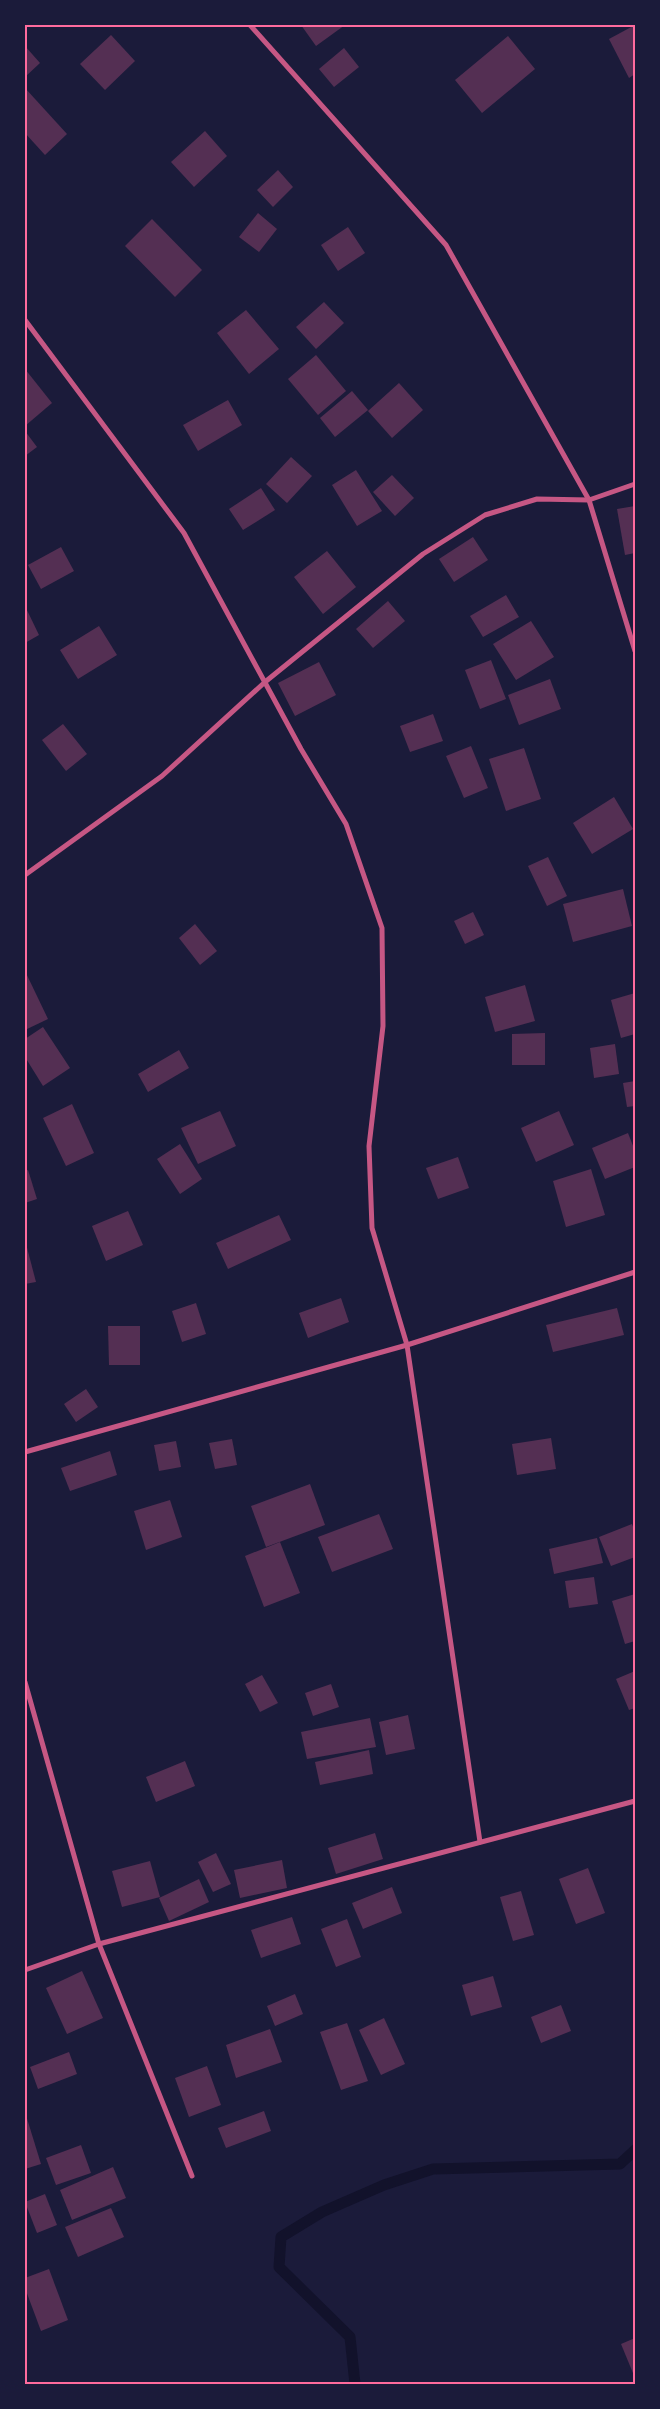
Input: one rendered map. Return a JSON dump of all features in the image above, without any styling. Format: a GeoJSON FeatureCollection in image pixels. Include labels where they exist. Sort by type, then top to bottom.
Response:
{"type":"FeatureCollection","features":[{"type":"Feature","properties":{"kind":"street"},"geometry":{"type":"LineString","coordinates":[[250,25],[446,245],[589,500],[635,650]]}},
{"type":"Feature","properties":{"kind":"street"},"geometry":{"type":"LineString","coordinates":[[25,320],[184,533],[301,749],[346,824],[382,928],[384,1026],[368,1146],[372,1228],[407,1345],[480,1842]]}},
{"type":"Feature","properties":{"kind":"street"},"geometry":{"type":"LineString","coordinates":[[25,875],[162,776],[265,682],[423,554],[485,515],[537,498],[589,500],[635,484]]}},
{"type":"Feature","properties":{"kind":"street"},"geometry":{"type":"LineString","coordinates":[[25,1452],[407,1345],[635,1272]]}},
{"type":"Feature","properties":{"kind":"street"},"geometry":{"type":"LineString","coordinates":[[25,1682],[99,1944],[192,2176]]}},
{"type":"Feature","properties":{"kind":"street"},"geometry":{"type":"LineString","coordinates":[[25,1970],[99,1944],[635,1801]]}},
{"type":"Feature","properties":{"kind":"building"},"geometry":{"type":"Polygon","coordinates":[[[301,25],[345,25],[316,46],[301,25]]]}},
{"type":"Feature","properties":{"kind":"building"},"geometry":{"type":"Polygon","coordinates":[[[635,25],[635,74],[629,78],[609,39],[635,25]]]}},
{"type":"Feature","properties":{"kind":"building"},"geometry":{"type":"Polygon","coordinates":[[[111,35],[135,61],[105,90],[80,64],[111,35]]]}},
{"type":"Feature","properties":{"kind":"building"},"geometry":{"type":"Polygon","coordinates":[[[508,36],[535,69],[482,113],[455,80],[508,36]]]}},
{"type":"Feature","properties":{"kind":"building"},"geometry":{"type":"Polygon","coordinates":[[[25,46],[40,63],[25,77],[25,46]]]}},
{"type":"Feature","properties":{"kind":"building"},"geometry":{"type":"Polygon","coordinates":[[[344,48],[359,67],[334,87],[319,69],[344,48]]]}},
{"type":"Feature","properties":{"kind":"building"},"geometry":{"type":"Polygon","coordinates":[[[25,88],[67,134],[45,155],[25,133],[25,88]]]}},
{"type":"Feature","properties":{"kind":"building"},"geometry":{"type":"Polygon","coordinates":[[[205,131],[227,156],[194,187],[171,162],[205,131]]]}},
{"type":"Feature","properties":{"kind":"building"},"geometry":{"type":"Polygon","coordinates":[[[278,170],[293,187],[273,207],[257,190],[278,170]]]}},
{"type":"Feature","properties":{"kind":"building"},"geometry":{"type":"Polygon","coordinates":[[[258,213],[277,229],[259,252],[239,237],[258,213]]]}},
{"type":"Feature","properties":{"kind":"building"},"geometry":{"type":"Polygon","coordinates":[[[152,219],[202,270],[175,297],[125,246],[152,219]]]}},
{"type":"Feature","properties":{"kind":"building"},"geometry":{"type":"Polygon","coordinates":[[[348,227],[365,253],[338,271],[321,245],[348,227]]]}},
{"type":"Feature","properties":{"kind":"building"},"geometry":{"type":"Polygon","coordinates":[[[324,302],[344,323],[316,349],[296,327],[324,302]]]}},
{"type":"Feature","properties":{"kind":"building"},"geometry":{"type":"Polygon","coordinates":[[[246,310],[279,349],[249,374],[217,333],[246,310]]]}},
{"type":"Feature","properties":{"kind":"building"},"geometry":{"type":"Polygon","coordinates":[[[316,355],[346,391],[318,415],[288,379],[316,355]]]}},
{"type":"Feature","properties":{"kind":"building"},"geometry":{"type":"Polygon","coordinates":[[[25,369],[52,403],[25,426],[25,369]]]}},
{"type":"Feature","properties":{"kind":"building"},"geometry":{"type":"Polygon","coordinates":[[[399,383],[423,410],[392,438],[368,411],[399,383]]]}},
{"type":"Feature","properties":{"kind":"building"},"geometry":{"type":"Polygon","coordinates":[[[352,391],[368,410],[335,437],[320,418],[352,391]]]}},
{"type":"Feature","properties":{"kind":"building"},"geometry":{"type":"Polygon","coordinates":[[[228,400],[242,425],[198,451],[183,425],[228,400]]]}},
{"type":"Feature","properties":{"kind":"building"},"geometry":{"type":"Polygon","coordinates":[[[25,431],[37,447],[25,456],[25,431]]]}},
{"type":"Feature","properties":{"kind":"building"},"geometry":{"type":"Polygon","coordinates":[[[291,457],[312,476],[287,503],[266,484],[291,457]]]}},
{"type":"Feature","properties":{"kind":"building"},"geometry":{"type":"Polygon","coordinates":[[[356,470],[382,511],[357,526],[332,485],[356,470]]]}},
{"type":"Feature","properties":{"kind":"building"},"geometry":{"type":"Polygon","coordinates":[[[392,475],[414,498],[395,516],[373,492],[392,475]]]}},
{"type":"Feature","properties":{"kind":"building"},"geometry":{"type":"Polygon","coordinates":[[[261,488],[275,510],[243,530],[229,509],[261,488]]]}},
{"type":"Feature","properties":{"kind":"building"},"geometry":{"type":"Polygon","coordinates":[[[635,506],[635,553],[625,555],[617,509],[635,506]]]}},
{"type":"Feature","properties":{"kind":"building"},"geometry":{"type":"Polygon","coordinates":[[[473,537],[488,560],[454,582],[439,559],[473,537]]]}},
{"type":"Feature","properties":{"kind":"building"},"geometry":{"type":"Polygon","coordinates":[[[61,547],[74,571],[41,589],[28,565],[61,547]]]}},
{"type":"Feature","properties":{"kind":"building"},"geometry":{"type":"Polygon","coordinates":[[[327,551],[356,587],[323,614],[294,577],[327,551]]]}},
{"type":"Feature","properties":{"kind":"building"},"geometry":{"type":"Polygon","coordinates":[[[506,595],[519,617],[483,637],[470,616],[506,595]]]}},
{"type":"Feature","properties":{"kind":"building"},"geometry":{"type":"Polygon","coordinates":[[[388,601],[405,621],[373,648],[356,629],[388,601]]]}},
{"type":"Feature","properties":{"kind":"building"},"geometry":{"type":"Polygon","coordinates":[[[25,606],[39,635],[25,643],[25,606]]]}},
{"type":"Feature","properties":{"kind":"building"},"geometry":{"type":"Polygon","coordinates":[[[531,621],[554,657],[516,680],[493,644],[531,621]]]}},
{"type":"Feature","properties":{"kind":"building"},"geometry":{"type":"Polygon","coordinates":[[[99,626],[117,655],[78,679],[60,650],[99,626]]]}},
{"type":"Feature","properties":{"kind":"building"},"geometry":{"type":"Polygon","coordinates":[[[491,660],[506,699],[480,709],[465,670],[491,660]]]}},
{"type":"Feature","properties":{"kind":"building"},"geometry":{"type":"Polygon","coordinates":[[[319,662],[336,695],[295,716],[278,683],[319,662]]]}},
{"type":"Feature","properties":{"kind":"building"},"geometry":{"type":"Polygon","coordinates":[[[550,679],[561,709],[519,725],[508,695],[550,679]]]}},
{"type":"Feature","properties":{"kind":"building"},"geometry":{"type":"Polygon","coordinates":[[[433,714],[443,741],[410,752],[400,726],[433,714]]]}},
{"type":"Feature","properties":{"kind":"building"},"geometry":{"type":"Polygon","coordinates":[[[63,724],[87,754],[66,771],[42,740],[63,724]]]}},
{"type":"Feature","properties":{"kind":"building"},"geometry":{"type":"Polygon","coordinates":[[[471,746],[488,788],[464,798],[446,756],[471,746]]]}},
{"type":"Feature","properties":{"kind":"building"},"geometry":{"type":"Polygon","coordinates":[[[524,748],[541,799],[506,811],[489,759],[524,748]]]}},
{"type":"Feature","properties":{"kind":"building"},"geometry":{"type":"Polygon","coordinates":[[[614,797],[633,829],[592,854],[573,823],[614,797]]]}},
{"type":"Feature","properties":{"kind":"building"},"geometry":{"type":"Polygon","coordinates":[[[548,857],[567,896],[547,906],[528,866],[548,857]]]}},
{"type":"Feature","properties":{"kind":"building"},"geometry":{"type":"Polygon","coordinates":[[[623,889],[632,926],[573,942],[563,904],[623,889]]]}},
{"type":"Feature","properties":{"kind":"building"},"geometry":{"type":"Polygon","coordinates":[[[473,912],[484,935],[465,944],[454,921],[473,912]]]}},
{"type":"Feature","properties":{"kind":"building"},"geometry":{"type":"Polygon","coordinates":[[[195,924],[217,951],[200,965],[179,938],[195,924]]]}},
{"type":"Feature","properties":{"kind":"building"},"geometry":{"type":"Polygon","coordinates":[[[25,971],[48,1019],[25,1030],[25,971]]]}},
{"type":"Feature","properties":{"kind":"building"},"geometry":{"type":"Polygon","coordinates":[[[525,985],[535,1021],[495,1032],[485,997],[525,985]]]}},
{"type":"Feature","properties":{"kind":"building"},"geometry":{"type":"Polygon","coordinates":[[[635,993],[635,1034],[621,1038],[611,1000],[635,993]]]}},
{"type":"Feature","properties":{"kind":"building"},"geometry":{"type":"Polygon","coordinates":[[[43,1027],[70,1068],[43,1086],[25,1057],[25,1039],[43,1027]]]}},
{"type":"Feature","properties":{"kind":"building"},"geometry":{"type":"Polygon","coordinates":[[[545,1033],[545,1065],[512,1065],[512,1034],[545,1033]]]}},
{"type":"Feature","properties":{"kind":"building"},"geometry":{"type":"Polygon","coordinates":[[[615,1044],[619,1074],[594,1078],[590,1048],[615,1044]]]}},
{"type":"Feature","properties":{"kind":"building"},"geometry":{"type":"Polygon","coordinates":[[[179,1050],[189,1068],[148,1092],[138,1074],[179,1050]]]}},
{"type":"Feature","properties":{"kind":"building"},"geometry":{"type":"Polygon","coordinates":[[[635,1081],[635,1106],[627,1107],[623,1083],[635,1081]]]}},
{"type":"Feature","properties":{"kind":"building"},"geometry":{"type":"Polygon","coordinates":[[[72,1104],[94,1153],[66,1166],[43,1118],[72,1104]]]}},
{"type":"Feature","properties":{"kind":"building"},"geometry":{"type":"Polygon","coordinates":[[[220,1111],[236,1146],[198,1164],[181,1128],[220,1111]]]}},
{"type":"Feature","properties":{"kind":"building"},"geometry":{"type":"Polygon","coordinates":[[[559,1111],[574,1145],[536,1162],[521,1128],[559,1111]]]}},
{"type":"Feature","properties":{"kind":"building"},"geometry":{"type":"Polygon","coordinates":[[[628,1133],[635,1151],[635,1167],[605,1179],[592,1148],[628,1133]]]}},
{"type":"Feature","properties":{"kind":"building"},"geometry":{"type":"Polygon","coordinates":[[[180,1144],[202,1179],[180,1194],[157,1159],[180,1144]]]}},
{"type":"Feature","properties":{"kind":"building"},"geometry":{"type":"Polygon","coordinates":[[[458,1157],[469,1188],[438,1199],[426,1168],[458,1157]]]}},
{"type":"Feature","properties":{"kind":"building"},"geometry":{"type":"Polygon","coordinates":[[[591,1169],[605,1215],[566,1227],[553,1181],[591,1169]]]}},
{"type":"Feature","properties":{"kind":"building"},"geometry":{"type":"Polygon","coordinates":[[[28,1170],[37,1199],[25,1203],[25,1171],[28,1170]]]}},
{"type":"Feature","properties":{"kind":"building"},"geometry":{"type":"Polygon","coordinates":[[[128,1211],[143,1245],[106,1261],[92,1226],[128,1211]]]}},
{"type":"Feature","properties":{"kind":"building"},"geometry":{"type":"Polygon","coordinates":[[[279,1215],[291,1240],[228,1269],[216,1243],[279,1215]]]}},
{"type":"Feature","properties":{"kind":"building"},"geometry":{"type":"Polygon","coordinates":[[[25,1240],[36,1282],[25,1284],[25,1240]]]}},
{"type":"Feature","properties":{"kind":"building"},"geometry":{"type":"Polygon","coordinates":[[[341,1298],[349,1322],[308,1338],[299,1313],[341,1298]]]}},
{"type":"Feature","properties":{"kind":"building"},"geometry":{"type":"Polygon","coordinates":[[[196,1303],[206,1334],[182,1342],[172,1311],[196,1303]]]}},
{"type":"Feature","properties":{"kind":"building"},"geometry":{"type":"Polygon","coordinates":[[[617,1308],[624,1335],[553,1352],[546,1325],[617,1308]]]}},
{"type":"Feature","properties":{"kind":"building"},"geometry":{"type":"Polygon","coordinates":[[[108,1326],[140,1326],[140,1365],[109,1365],[108,1326]]]}},
{"type":"Feature","properties":{"kind":"building"},"geometry":{"type":"Polygon","coordinates":[[[86,1389],[98,1407],[76,1422],[64,1404],[86,1389]]]}},
{"type":"Feature","properties":{"kind":"building"},"geometry":{"type":"Polygon","coordinates":[[[551,1438],[556,1469],[517,1475],[512,1444],[551,1438]]]}},
{"type":"Feature","properties":{"kind":"building"},"geometry":{"type":"Polygon","coordinates":[[[232,1439],[237,1465],[215,1469],[209,1443],[232,1439]]]}},
{"type":"Feature","properties":{"kind":"building"},"geometry":{"type":"Polygon","coordinates":[[[176,1441],[181,1467],[159,1471],[154,1445],[176,1441]]]}},
{"type":"Feature","properties":{"kind":"building"},"geometry":{"type":"Polygon","coordinates":[[[110,1451],[117,1475],[70,1491],[61,1468],[110,1451]]]}},
{"type":"Feature","properties":{"kind":"building"},"geometry":{"type":"Polygon","coordinates":[[[310,1484],[325,1525],[266,1547],[251,1506],[310,1484]]]}},
{"type":"Feature","properties":{"kind":"building"},"geometry":{"type":"Polygon","coordinates":[[[170,1500],[182,1537],[146,1550],[134,1511],[170,1500]]]}},
{"type":"Feature","properties":{"kind":"building"},"geometry":{"type":"Polygon","coordinates":[[[379,1514],[393,1549],[332,1572],[318,1537],[379,1514]]]}},
{"type":"Feature","properties":{"kind":"building"},"geometry":{"type":"Polygon","coordinates":[[[632,1524],[635,1532],[635,1557],[611,1566],[599,1537],[632,1524]]]}},
{"type":"Feature","properties":{"kind":"building"},"geometry":{"type":"Polygon","coordinates":[[[597,1538],[603,1563],[554,1574],[549,1549],[597,1538]]]}},
{"type":"Feature","properties":{"kind":"building"},"geometry":{"type":"Polygon","coordinates":[[[280,1542],[300,1593],[264,1607],[245,1556],[280,1542]]]}},
{"type":"Feature","properties":{"kind":"building"},"geometry":{"type":"Polygon","coordinates":[[[594,1577],[598,1604],[569,1608],[565,1581],[594,1577]]]}},
{"type":"Feature","properties":{"kind":"building"},"geometry":{"type":"Polygon","coordinates":[[[635,1594],[635,1641],[625,1644],[612,1601],[635,1594]]]}},
{"type":"Feature","properties":{"kind":"building"},"geometry":{"type":"Polygon","coordinates":[[[635,1671],[635,1708],[629,1710],[616,1679],[635,1671]]]}},
{"type":"Feature","properties":{"kind":"building"},"geometry":{"type":"Polygon","coordinates":[[[262,1675],[278,1703],[260,1712],[245,1684],[262,1675]]]}},
{"type":"Feature","properties":{"kind":"building"},"geometry":{"type":"Polygon","coordinates":[[[331,1684],[339,1707],[313,1716],[305,1693],[331,1684]]]}},
{"type":"Feature","properties":{"kind":"building"},"geometry":{"type":"Polygon","coordinates":[[[408,1715],[415,1749],[386,1755],[379,1722],[408,1715]]]}},
{"type":"Feature","properties":{"kind":"building"},"geometry":{"type":"Polygon","coordinates":[[[370,1718],[376,1747],[307,1759],[301,1732],[370,1718]]]}},
{"type":"Feature","properties":{"kind":"building"},"geometry":{"type":"Polygon","coordinates":[[[369,1750],[373,1774],[320,1785],[315,1762],[369,1750]]]}},
{"type":"Feature","properties":{"kind":"building"},"geometry":{"type":"Polygon","coordinates":[[[185,1761],[195,1786],[156,1802],[146,1777],[185,1761]]]}},
{"type":"Feature","properties":{"kind":"building"},"geometry":{"type":"Polygon","coordinates":[[[375,1833],[383,1859],[336,1874],[328,1848],[375,1833]]]}},
{"type":"Feature","properties":{"kind":"building"},"geometry":{"type":"Polygon","coordinates":[[[216,1853],[231,1884],[213,1892],[198,1862],[216,1853]]]}},
{"type":"Feature","properties":{"kind":"building"},"geometry":{"type":"Polygon","coordinates":[[[282,1860],[287,1888],[240,1898],[234,1870],[282,1860]]]}},
{"type":"Feature","properties":{"kind":"building"},"geometry":{"type":"Polygon","coordinates":[[[150,1861],[160,1897],[122,1907],[112,1871],[150,1861]]]}},
{"type":"Feature","properties":{"kind":"building"},"geometry":{"type":"Polygon","coordinates":[[[588,1868],[605,1913],[576,1924],[559,1879],[588,1868]]]}},
{"type":"Feature","properties":{"kind":"building"},"geometry":{"type":"Polygon","coordinates":[[[199,1879],[209,1902],[169,1921],[159,1898],[199,1879]]]}},
{"type":"Feature","properties":{"kind":"building"},"geometry":{"type":"Polygon","coordinates":[[[392,1887],[402,1913],[363,1929],[352,1903],[392,1887]]]}},
{"type":"Feature","properties":{"kind":"building"},"geometry":{"type":"Polygon","coordinates":[[[521,1891],[534,1935],[513,1941],[500,1897],[521,1891]]]}},
{"type":"Feature","properties":{"kind":"building"},"geometry":{"type":"Polygon","coordinates":[[[292,1917],[301,1944],[261,1958],[251,1930],[292,1917]]]}},
{"type":"Feature","properties":{"kind":"building"},"geometry":{"type":"Polygon","coordinates":[[[347,1919],[361,1957],[336,1967],[321,1929],[347,1919]]]}},
{"type":"Feature","properties":{"kind":"building"},"geometry":{"type":"Polygon","coordinates":[[[82,1971],[103,2018],[67,2034],[46,1988],[82,1971]]]}},
{"type":"Feature","properties":{"kind":"building"},"geometry":{"type":"Polygon","coordinates":[[[493,1976],[502,2007],[471,2016],[462,1985],[493,1976]]]}},
{"type":"Feature","properties":{"kind":"building"},"geometry":{"type":"Polygon","coordinates":[[[295,1994],[303,2014],[275,2026],[267,2006],[295,1994]]]}},
{"type":"Feature","properties":{"kind":"building"},"geometry":{"type":"Polygon","coordinates":[[[561,2005],[571,2031],[541,2043],[531,2017],[561,2005]]]}},
{"type":"Feature","properties":{"kind":"building"},"geometry":{"type":"Polygon","coordinates":[[[384,2018],[405,2064],[381,2075],[359,2030],[384,2018]]]}},
{"type":"Feature","properties":{"kind":"building"},"geometry":{"type":"Polygon","coordinates":[[[347,2023],[368,2081],[341,2090],[320,2032],[347,2023]]]}},
{"type":"Feature","properties":{"kind":"building"},"geometry":{"type":"Polygon","coordinates":[[[270,2029],[282,2062],[236,2078],[226,2045],[270,2029]]]}},
{"type":"Feature","properties":{"kind":"building"},"geometry":{"type":"Polygon","coordinates":[[[69,2052],[77,2074],[38,2089],[30,2067],[69,2052]]]}},
{"type":"Feature","properties":{"kind":"building"},"geometry":{"type":"Polygon","coordinates":[[[207,2066],[221,2105],[189,2117],[175,2078],[207,2066]]]}},
{"type":"Feature","properties":{"kind":"building"},"geometry":{"type":"Polygon","coordinates":[[[264,2111],[271,2131],[226,2148],[218,2128],[264,2111]]]}},
{"type":"Feature","properties":{"kind":"building"},"geometry":{"type":"Polygon","coordinates":[[[25,2112],[41,2164],[25,2169],[25,2112]]]}},
{"type":"Feature","properties":{"kind":"building"},"geometry":{"type":"Polygon","coordinates":[[[81,2145],[91,2173],[56,2185],[46,2158],[81,2145]]]}},
{"type":"Feature","properties":{"kind":"building"},"geometry":{"type":"Polygon","coordinates":[[[113,2167],[126,2198],[72,2220],[60,2190],[113,2167]]]}},
{"type":"Feature","properties":{"kind":"building"},"geometry":{"type":"Polygon","coordinates":[[[45,2194],[57,2225],[37,2233],[25,2202],[45,2194]]]}},
{"type":"Feature","properties":{"kind":"building"},"geometry":{"type":"Polygon","coordinates":[[[111,2208],[124,2237],[78,2257],[65,2227],[111,2208]]]}},
{"type":"Feature","properties":{"kind":"building"},"geometry":{"type":"Polygon","coordinates":[[[49,2269],[68,2320],[41,2331],[25,2288],[25,2278],[49,2269]]]}},
{"type":"Feature","properties":{"kind":"building"},"geometry":{"type":"Polygon","coordinates":[[[635,2338],[635,2378],[621,2344],[635,2338]]]}},
{"type":"Feature","properties":{"kind":"waterway"},"geometry":{"type":"LineString","coordinates":[[355,2384],[350,2337],[279,2267],[281,2237],[322,2212],[384,2185],[433,2169],[620,2164],[635,2150]]}}]}
